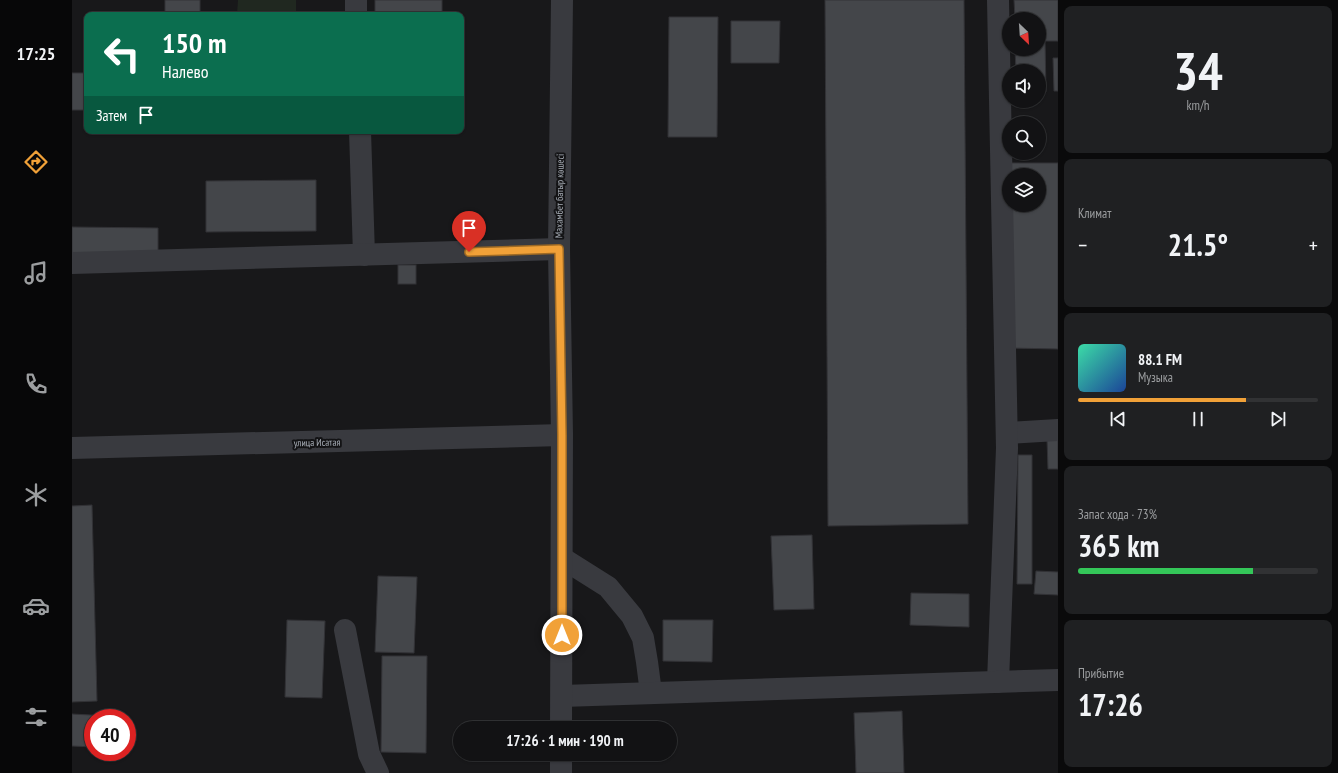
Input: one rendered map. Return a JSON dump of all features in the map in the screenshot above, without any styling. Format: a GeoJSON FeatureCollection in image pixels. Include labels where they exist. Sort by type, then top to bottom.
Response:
{"type":"FeatureCollection","features":[{"type":"Feature","properties":{"kind":"street"},"geometry":{"type":"LineString","coordinates":[[356,0],[356,12]]}},
{"type":"Feature","properties":{"kind":"street","name":"Махамбет батыр көшесі"},"geometry":{"type":"LineString","coordinates":[[561,721],[562,435],[559,249],[562,0]]}},
{"type":"Feature","properties":{"kind":"street"},"geometry":{"type":"LineString","coordinates":[[998,0],[1007,433],[998,682]]}},
{"type":"Feature","properties":{"kind":"street"},"geometry":{"type":"LineString","coordinates":[[360,134],[364,255]]}},
{"type":"Feature","properties":{"kind":"street"},"geometry":{"type":"LineString","coordinates":[[72,263],[559,249]]}},
{"type":"Feature","properties":{"kind":"street"},"geometry":{"type":"LineString","coordinates":[[1007,433],[1058,430]]}},
{"type":"Feature","properties":{"kind":"street","name":"улица Исатая"},"geometry":{"type":"LineString","coordinates":[[72,448],[562,435]]}},
{"type":"Feature","properties":{"kind":"street"},"geometry":{"type":"LineString","coordinates":[[562,558],[608,587],[632,616],[643,638],[651,693]]}},
{"type":"Feature","properties":{"kind":"street"},"geometry":{"type":"LineString","coordinates":[[345,630],[368,754],[378,773]]}},
{"type":"Feature","properties":{"kind":"street"},"geometry":{"type":"LineString","coordinates":[[562,696],[1058,680]]}},
{"type":"Feature","properties":{"kind":"street"},"geometry":{"type":"LineString","coordinates":[[561,761],[561,773]]}},
{"type":"Feature","properties":{"kind":"shaded area"},"geometry":{"type":"Polygon","coordinates":[[[238,0],[296,0],[296,12],[237,12],[238,0]]]}},
{"type":"Feature","properties":{"kind":"building"},"geometry":{"type":"Polygon","coordinates":[[[165,0],[200,0],[200,12],[165,12],[165,0]]]}},
{"type":"Feature","properties":{"kind":"building"},"geometry":{"type":"Polygon","coordinates":[[[375,0],[442,0],[442,12],[375,12],[375,0]]]}},
{"type":"Feature","properties":{"kind":"building"},"geometry":{"type":"Polygon","coordinates":[[[825,0],[964,0],[968,524],[828,526],[825,0]]]}},
{"type":"Feature","properties":{"kind":"building"},"geometry":{"type":"Polygon","coordinates":[[[1014,0],[1058,0],[1058,41],[1046,41],[1046,12],[1015,12],[1014,0]]]}},
{"type":"Feature","properties":{"kind":"building"},"geometry":{"type":"Polygon","coordinates":[[[669,17],[718,17],[717,137],[668,137],[669,17]]]}},
{"type":"Feature","properties":{"kind":"building"},"geometry":{"type":"Polygon","coordinates":[[[731,21],[780,21],[779,63],[731,63],[731,21]]]}},
{"type":"Feature","properties":{"kind":"building"},"geometry":{"type":"Polygon","coordinates":[[[1015,56],[1045,56],[1045,64],[1016,64],[1015,56]]]}},
{"type":"Feature","properties":{"kind":"building"},"geometry":{"type":"Polygon","coordinates":[[[1053,58],[1058,58],[1058,91],[1054,91],[1053,58]]]}},
{"type":"Feature","properties":{"kind":"building"},"geometry":{"type":"Polygon","coordinates":[[[72,73],[84,73],[84,110],[72,110],[72,73]]]}},
{"type":"Feature","properties":{"kind":"building"},"geometry":{"type":"Polygon","coordinates":[[[1010,163],[1058,163],[1058,349],[1008,348],[1009,212],[1046,212],[1046,168],[1010,168],[1010,163]]]}},
{"type":"Feature","properties":{"kind":"building"},"geometry":{"type":"Polygon","coordinates":[[[316,180],[316,231],[206,232],[206,181],[316,180]]]}},
{"type":"Feature","properties":{"kind":"building"},"geometry":{"type":"Polygon","coordinates":[[[72,227],[158,228],[158,254],[72,254],[72,227]]]}},
{"type":"Feature","properties":{"kind":"building"},"geometry":{"type":"Polygon","coordinates":[[[398,265],[416,265],[416,284],[398,284],[398,265]]]}},
{"type":"Feature","properties":{"kind":"building"},"geometry":{"type":"Polygon","coordinates":[[[1047,439],[1058,439],[1058,469],[1048,469],[1047,439]]]}},
{"type":"Feature","properties":{"kind":"building"},"geometry":{"type":"Polygon","coordinates":[[[1018,455],[1032,455],[1032,584],[1017,584],[1018,455]]]}},
{"type":"Feature","properties":{"kind":"building"},"geometry":{"type":"Polygon","coordinates":[[[92,505],[97,701],[72,702],[72,506],[92,505]]]}},
{"type":"Feature","properties":{"kind":"building"},"geometry":{"type":"Polygon","coordinates":[[[812,535],[814,609],[774,610],[771,536],[812,535]]]}},
{"type":"Feature","properties":{"kind":"building"},"geometry":{"type":"Polygon","coordinates":[[[1036,571],[1058,572],[1058,595],[1034,594],[1036,571]]]}},
{"type":"Feature","properties":{"kind":"building"},"geometry":{"type":"Polygon","coordinates":[[[378,576],[417,577],[414,653],[375,652],[378,576]]]}},
{"type":"Feature","properties":{"kind":"building"},"geometry":{"type":"Polygon","coordinates":[[[911,593],[969,594],[969,627],[910,625],[911,593]]]}},
{"type":"Feature","properties":{"kind":"building"},"geometry":{"type":"Polygon","coordinates":[[[287,620],[325,621],[322,698],[285,697],[287,620]]]}},
{"type":"Feature","properties":{"kind":"building"},"geometry":{"type":"Polygon","coordinates":[[[663,620],[713,620],[712,662],[663,661],[663,620]]]}},
{"type":"Feature","properties":{"kind":"building"},"geometry":{"type":"Polygon","coordinates":[[[382,656],[427,656],[426,753],[381,752],[382,656]]]}},
{"type":"Feature","properties":{"kind":"building"},"geometry":{"type":"Polygon","coordinates":[[[902,711],[904,773],[856,773],[854,713],[902,711]]]}},
{"type":"Feature","properties":{"kind":"building"},"geometry":{"type":"Polygon","coordinates":[[[72,714],[84,715],[84,747],[72,746],[72,714]]]}},
{"type":"Feature","properties":{"kind":"route"},"geometry":{"type":"LineString","coordinates":[[469,252],[559,249],[562,435],[562,635]]}}]}
